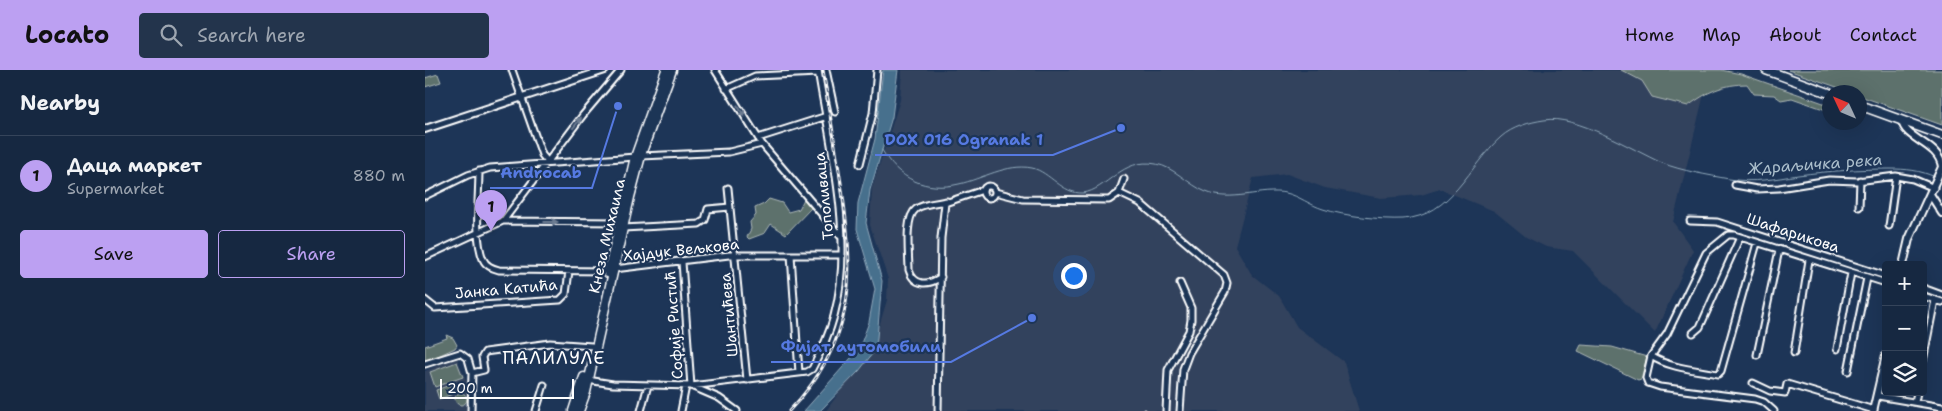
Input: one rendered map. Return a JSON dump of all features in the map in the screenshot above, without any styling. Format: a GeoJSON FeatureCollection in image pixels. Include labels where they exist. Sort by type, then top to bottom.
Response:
{"type":"FeatureCollection","features":[{"type":"Feature","properties":{"kind":"main road","name":"Кнеза Михаила"},"geometry":{"type":"LineString","coordinates":[[579,411],[638,157],[665,70]]}},
{"type":"Feature","properties":{"kind":"main road","name":"Кнеза Михаила"},"geometry":{"type":"LineString","coordinates":[[638,157],[672,70]]}},
{"type":"Feature","properties":{"kind":"main road"},"geometry":{"type":"LineString","coordinates":[[1766,70],[1822,90]]}},
{"type":"Feature","properties":{"kind":"main road"},"geometry":{"type":"LineString","coordinates":[[1867,108],[1942,136]]}},
{"type":"Feature","properties":{"kind":"main road","name":"Кнеза Михаила"},"geometry":{"type":"LineString","coordinates":[[573,411],[586,380],[592,346],[611,270]]}},
{"type":"Feature","properties":{"kind":"street"},"geometry":{"type":"LineString","coordinates":[[512,70],[543,155],[548,162]]}},
{"type":"Feature","properties":{"kind":"street"},"geometry":{"type":"LineString","coordinates":[[425,128],[605,70]]}},
{"type":"Feature","properties":{"kind":"street"},"geometry":{"type":"LineString","coordinates":[[425,257],[503,221],[621,70]]}},
{"type":"Feature","properties":{"kind":"street"},"geometry":{"type":"LineString","coordinates":[[715,70],[762,144],[842,238]]}},
{"type":"Feature","properties":{"kind":"street"},"geometry":{"type":"LineString","coordinates":[[825,70],[835,112]]}},
{"type":"Feature","properties":{"kind":"street"},"geometry":{"type":"LineString","coordinates":[[860,164],[873,113],[877,70]]}},
{"type":"Feature","properties":{"kind":"street"},"geometry":{"type":"LineString","coordinates":[[726,89],[755,76],[818,71]]}},
{"type":"Feature","properties":{"kind":"street","name":"Тополиваца"},"geometry":{"type":"LineString","coordinates":[[799,373],[807,372],[813,367],[835,316],[841,276],[842,238],[827,116],[818,71]]}},
{"type":"Feature","properties":{"kind":"street"},"geometry":{"type":"LineString","coordinates":[[758,138],[827,116]]}},
{"type":"Feature","properties":{"kind":"street"},"geometry":{"type":"LineString","coordinates":[[1902,121],[1908,131],[1937,154],[1942,167],[1940,175],[1909,239],[1904,261]]}},
{"type":"Feature","properties":{"kind":"street"},"geometry":{"type":"LineString","coordinates":[[425,196],[479,171],[493,168],[548,162],[560,163],[729,152],[762,144]]}},
{"type":"Feature","properties":{"kind":"street","name":"Хајдук Вељкова"},"geometry":{"type":"LineString","coordinates":[[479,171],[479,233],[483,259],[491,268],[499,270],[611,270],[736,255],[841,255]]}},
{"type":"Feature","properties":{"kind":"street"},"geometry":{"type":"LineString","coordinates":[[1889,226],[1896,176]]}},
{"type":"Feature","properties":{"kind":"street"},"geometry":{"type":"LineString","coordinates":[[1735,185],[1757,189],[1840,179],[1860,180],[1896,176],[1913,179],[1933,189],[1937,205],[1942,213]]}},
{"type":"Feature","properties":{"kind":"street"},"geometry":{"type":"LineString","coordinates":[[941,277],[930,284],[920,284],[911,277],[909,270],[909,224],[911,215],[917,208],[947,201],[991,186],[995,192],[1023,199],[1109,200],[1119,193],[1124,179]]}},
{"type":"Feature","properties":{"kind":"street"},"geometry":{"type":"LineString","coordinates":[[1859,207],[1860,180]]}},
{"type":"Feature","properties":{"kind":"street","name":"Шантићева"},"geometry":{"type":"LineString","coordinates":[[728,188],[747,380]]}},
{"type":"Feature","properties":{"kind":"street"},"geometry":{"type":"LineString","coordinates":[[983,190],[984,194],[988,197],[992,197],[995,192]]}},
{"type":"Feature","properties":{"kind":"street"},"geometry":{"type":"LineString","coordinates":[[1119,193],[1140,203],[1224,275],[1227,283],[1225,292],[1189,353],[1183,369],[1179,411]]}},
{"type":"Feature","properties":{"kind":"street"},"geometry":{"type":"LineString","coordinates":[[938,411],[942,218],[947,201]]}},
{"type":"Feature","properties":{"kind":"street"},"geometry":{"type":"LineString","coordinates":[[1925,205],[1930,202],[1937,205]]}},
{"type":"Feature","properties":{"kind":"street"},"geometry":{"type":"LineString","coordinates":[[503,221],[621,225],[699,224],[705,220],[708,209],[730,207]]}},
{"type":"Feature","properties":{"kind":"street","name":"Шафарикова"},"geometry":{"type":"LineString","coordinates":[[1690,221],[1717,222],[1882,275]]}},
{"type":"Feature","properties":{"kind":"street"},"geometry":{"type":"LineString","coordinates":[[1774,411],[1765,402],[1748,397],[1651,384],[1646,380],[1645,375],[1651,356],[1667,334],[1705,253],[1728,235],[1740,237],[1882,283]]}},
{"type":"Feature","properties":{"kind":"street"},"geometry":{"type":"LineString","coordinates":[[1693,332],[1700,327],[1740,237]]}},
{"type":"Feature","properties":{"kind":"street"},"geometry":{"type":"LineString","coordinates":[[1651,356],[1659,361],[1718,374],[1723,368],[1757,243]]}},
{"type":"Feature","properties":{"kind":"street"},"geometry":{"type":"LineString","coordinates":[[1757,354],[1779,250]]}},
{"type":"Feature","properties":{"kind":"street"},"geometry":{"type":"LineString","coordinates":[[586,380],[688,386],[799,373],[791,255]]}},
{"type":"Feature","properties":{"kind":"street"},"geometry":{"type":"LineString","coordinates":[[1793,353],[1809,260]]}},
{"type":"Feature","properties":{"kind":"street","name":"Софије Ристић"},"geometry":{"type":"LineString","coordinates":[[681,262],[688,386],[681,411]]}},
{"type":"Feature","properties":{"kind":"street","name":"Јанка Катића"},"geometry":{"type":"LineString","coordinates":[[425,300],[435,308],[560,300],[566,294],[569,270]]}},
{"type":"Feature","properties":{"kind":"street"},"geometry":{"type":"LineString","coordinates":[[1837,349],[1851,273]]}},
{"type":"Feature","properties":{"kind":"street"},"geometry":{"type":"LineString","coordinates":[[1848,371],[1867,278]]}},
{"type":"Feature","properties":{"kind":"street"},"geometry":{"type":"LineString","coordinates":[[1166,411],[1168,370],[1189,330],[1191,320],[1189,301],[1180,283]]}},
{"type":"Feature","properties":{"kind":"street"},"geometry":{"type":"LineString","coordinates":[[1927,289],[1942,295]]}},
{"type":"Feature","properties":{"kind":"street"},"geometry":{"type":"LineString","coordinates":[[1927,297],[1942,302]]}},
{"type":"Feature","properties":{"kind":"street"},"geometry":{"type":"LineString","coordinates":[[1925,351],[1935,300]]}},
{"type":"Feature","properties":{"kind":"street"},"geometry":{"type":"LineString","coordinates":[[472,373],[483,370],[482,357],[485,352],[550,342],[592,346]]}},
{"type":"Feature","properties":{"kind":"street"},"geometry":{"type":"LineString","coordinates":[[425,364],[460,353],[470,361],[472,373],[471,411]]}},
{"type":"Feature","properties":{"kind":"street"},"geometry":{"type":"LineString","coordinates":[[1753,383],[1770,391],[1785,393],[1787,384],[1874,411],[1882,376]]}},
{"type":"Feature","properties":{"kind":"street"},"geometry":{"type":"LineString","coordinates":[[702,383],[702,391]]}},
{"type":"Feature","properties":{"kind":"street"},"geometry":{"type":"LineString","coordinates":[[641,411],[648,385]]}},
{"type":"Feature","properties":{"kind":"street"},"geometry":{"type":"LineString","coordinates":[[536,411],[544,386]]}},
{"type":"Feature","properties":{"kind":"street"},"geometry":{"type":"LineString","coordinates":[[688,386],[719,398],[737,411]]}},
{"type":"Feature","properties":{"kind":"street"},"geometry":{"type":"LineString","coordinates":[[1878,396],[1942,407]]}},
{"type":"Feature","properties":{"kind":"street"},"geometry":{"type":"LineString","coordinates":[[1915,402],[1916,396]]}},
{"type":"Feature","properties":{"kind":"shaded area"},"geometry":{"type":"Polygon","coordinates":[[[883,70],[898,70],[892,117],[870,190],[866,223],[882,281],[876,349],[859,371],[820,411],[804,411],[859,349],[869,322],[875,289],[857,229],[858,203],[875,139],[883,70]]]}},
{"type":"Feature","properties":{"kind":"shaded area"},"geometry":{"type":"Polygon","coordinates":[[[902,70],[1645,70],[1704,94],[1673,222],[1693,250],[1655,333],[1573,251],[1546,247],[1526,237],[1494,211],[1440,189],[1421,195],[1381,198],[1325,188],[1287,174],[1253,178],[1235,246],[1252,275],[1279,296],[1297,327],[1344,362],[1359,411],[826,411],[874,343],[887,300],[888,279],[870,225],[872,188],[900,100],[902,70]]]}},
{"type":"Feature","properties":{"kind":"shaded area"},"geometry":{"type":"Polygon","coordinates":[[[457,358],[470,390],[468,411],[425,411],[425,371],[457,358]]]}},
{"type":"Feature","properties":{"kind":"green space"},"geometry":{"type":"Polygon","coordinates":[[[1621,70],[1721,70],[1741,74],[1822,103],[1822,109],[1792,98],[1781,100],[1774,95],[1754,94],[1747,84],[1723,87],[1688,106],[1652,97],[1642,81],[1621,70]]]}},
{"type":"Feature","properties":{"kind":"green space"},"geometry":{"type":"Polygon","coordinates":[[[1788,70],[1942,70],[1942,125],[1867,98],[1867,85],[1831,85],[1788,70]]]}},
{"type":"Feature","properties":{"kind":"green space"},"geometry":{"type":"Polygon","coordinates":[[[438,74],[441,82],[425,87],[425,78],[438,74]]]}},
{"type":"Feature","properties":{"kind":"green space"},"geometry":{"type":"Polygon","coordinates":[[[769,199],[782,203],[788,212],[799,209],[804,199],[812,207],[786,234],[771,224],[765,233],[749,239],[747,237],[751,229],[750,222],[756,215],[755,208],[764,204],[769,199]]]}},
{"type":"Feature","properties":{"kind":"green space"},"geometry":{"type":"Polygon","coordinates":[[[446,335],[453,338],[457,345],[455,348],[425,362],[425,346],[447,338],[446,335]]]}},
{"type":"Feature","properties":{"kind":"green space"},"geometry":{"type":"Polygon","coordinates":[[[1581,345],[1612,347],[1647,357],[1641,379],[1638,380],[1578,351],[1581,345]]]}},
{"type":"Feature","properties":{"kind":"green space"},"geometry":{"type":"Polygon","coordinates":[[[457,362],[463,377],[435,387],[430,372],[457,362]]]}},
{"type":"Feature","properties":{"kind":"green space"},"geometry":{"type":"Polygon","coordinates":[[[450,385],[453,394],[439,399],[436,390],[450,385]]]}},
{"type":"Feature","properties":{"kind":"green space"},"geometry":{"type":"Polygon","coordinates":[[[459,393],[463,393],[467,399],[463,405],[459,405],[455,401],[455,397],[459,393]]]}},
{"type":"Feature","properties":{"kind":"waterway","name":"Ждраљичка река"},"geometry":{"type":"LineString","coordinates":[[882,150],[896,169],[905,176],[914,181],[935,186],[959,184],[1004,170],[1023,167],[1038,170],[1062,187],[1083,193],[1092,191],[1124,169],[1144,163],[1163,166],[1200,189],[1216,195],[1236,196],[1266,192],[1286,193],[1318,207],[1341,214],[1394,219],[1420,216],[1434,209],[1447,199],[1501,137],[1510,130],[1544,120],[1571,122],[1604,134],[1670,166],[1729,179],[1764,180],[1821,172],[1879,169],[1913,170],[1935,177]]}},
{"type":"Feature","properties":{"kind":"railway"},"geometry":{"type":"LineString","coordinates":[[789,411],[811,385],[828,358],[839,332],[846,304],[849,276],[846,216],[823,70]]}},
{"type":"Feature","properties":{"kind":"place","name":"Androcab"},"geometry":{"type":"Point","coordinates":[618,106]}},
{"type":"Feature","properties":{"kind":"place","name":"DOX 016 Ogranak 1"},"geometry":{"type":"Point","coordinates":[1121,128]}},
{"type":"Feature","properties":{"kind":"place","name":"Даца маркет"},"geometry":{"type":"Point","coordinates":[491,231]}},
{"type":"Feature","properties":{"kind":"place","name":"Фијат аутомобили"},"geometry":{"type":"Point","coordinates":[1032,318]}},
{"type":"Feature","properties":{"kind":"district","name":"ПАЛИЛУЛЕ"},"geometry":{"type":"Point","coordinates":[554,358]}}]}
